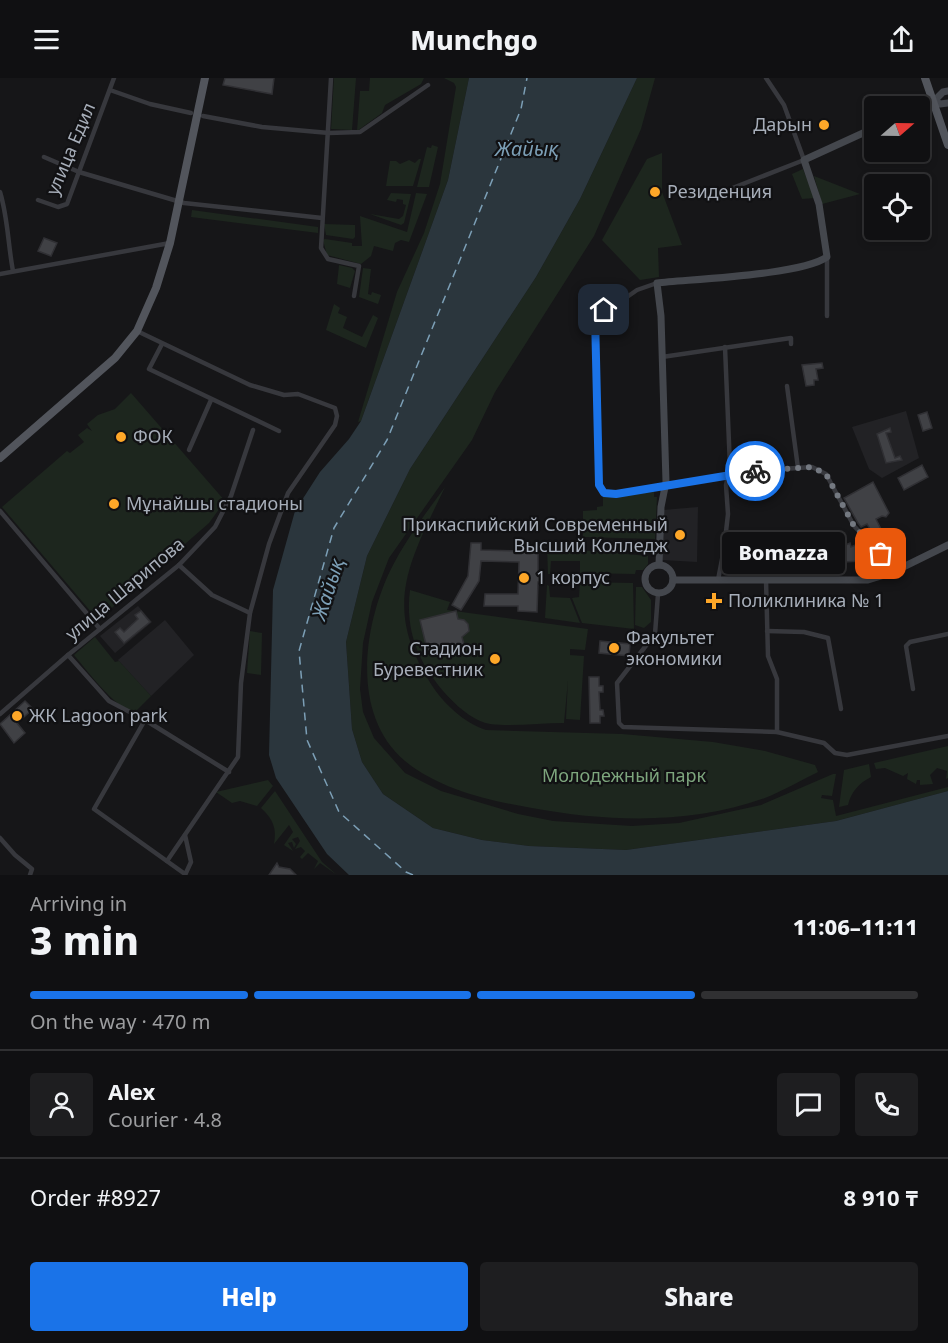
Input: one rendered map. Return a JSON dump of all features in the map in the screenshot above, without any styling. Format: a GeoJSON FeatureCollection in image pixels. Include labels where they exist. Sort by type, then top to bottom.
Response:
{"type":"FeatureCollection","features":[{"type":"Feature","properties":{"kind":"main road"},"geometry":{"type":"LineString","coordinates":[[0,458],[115,358],[137,330],[156,288],[170,243],[205,78]]}},
{"type":"Feature","properties":{"kind":"main road"},"geometry":{"type":"LineString","coordinates":[[925,78],[948,145]]}},
{"type":"Feature","properties":{"kind":"street","name":"улица Едил"},"geometry":{"type":"LineString","coordinates":[[38,200],[63,207],[67,204],[114,78]]}},
{"type":"Feature","properties":{"kind":"street"},"geometry":{"type":"LineString","coordinates":[[331,78],[322,218],[323,254],[328,259],[359,266],[354,296]]}},
{"type":"Feature","properties":{"kind":"street"},"geometry":{"type":"LineString","coordinates":[[766,78],[784,105],[819,204],[826,257],[827,316]]}},
{"type":"Feature","properties":{"kind":"street"},"geometry":{"type":"LineString","coordinates":[[203,116],[262,127],[329,133],[360,132],[428,85]]}},
{"type":"Feature","properties":{"kind":"street"},"geometry":{"type":"LineString","coordinates":[[110,90],[150,104],[191,113]]}},
{"type":"Feature","properties":{"kind":"street"},"geometry":{"type":"LineString","coordinates":[[930,103],[937,95],[948,91]]}},
{"type":"Feature","properties":{"kind":"street"},"geometry":{"type":"LineString","coordinates":[[934,101],[940,104],[948,103]]}},
{"type":"Feature","properties":{"kind":"street"},"geometry":{"type":"LineString","coordinates":[[725,191],[804,160],[864,133]]}},
{"type":"Feature","properties":{"kind":"street"},"geometry":{"type":"LineString","coordinates":[[44,158],[79,172],[178,201],[222,209],[322,218]]}},
{"type":"Feature","properties":{"kind":"street"},"geometry":{"type":"LineString","coordinates":[[0,192],[6,211],[3,224],[13,271]]}},
{"type":"Feature","properties":{"kind":"street"},"geometry":{"type":"LineString","coordinates":[[0,274],[170,243]]}},
{"type":"Feature","properties":{"kind":"street"},"geometry":{"type":"LineString","coordinates":[[826,257],[820,262],[783,270],[657,283],[637,290],[595,316],[599,485],[604,493],[610,495],[706,480],[729,474],[812,467],[826,474],[854,526],[881,554],[891,573]]}},
{"type":"Feature","properties":{"kind":"street"},"geometry":{"type":"LineString","coordinates":[[657,283],[662,357],[664,486],[659,565]]}},
{"type":"Feature","properties":{"kind":"street"},"geometry":{"type":"LineString","coordinates":[[137,330],[250,385],[284,395],[298,394],[335,408],[337,416],[335,424],[284,500],[250,613],[241,683],[238,757],[167,861]]}},
{"type":"Feature","properties":{"kind":"street"},"geometry":{"type":"LineString","coordinates":[[662,357],[791,338],[791,344]]}},
{"type":"Feature","properties":{"kind":"street"},"geometry":{"type":"LineString","coordinates":[[162,344],[149,369],[279,431]]}},
{"type":"Feature","properties":{"kind":"street"},"geometry":{"type":"LineString","coordinates":[[718,580],[728,514],[725,347]]}},
{"type":"Feature","properties":{"kind":"street"},"geometry":{"type":"LineString","coordinates":[[787,386],[798,468]]}},
{"type":"Feature","properties":{"kind":"street"},"geometry":{"type":"LineString","coordinates":[[189,450],[211,400]]}},
{"type":"Feature","properties":{"kind":"street","name":"улица Шарипова"},"geometry":{"type":"LineString","coordinates":[[0,714],[68,655],[179,565],[215,527],[231,496],[253,430]]}},
{"type":"Feature","properties":{"kind":"street"},"geometry":{"type":"LineString","coordinates":[[0,511],[100,629]]}},
{"type":"Feature","properties":{"kind":"street"},"geometry":{"type":"LineString","coordinates":[[673,580],[859,581],[891,573],[948,545]]}},
{"type":"Feature","properties":{"kind":"street"},"geometry":{"type":"LineString","coordinates":[[179,565],[212,595],[250,613]]}},
{"type":"Feature","properties":{"kind":"street"},"geometry":{"type":"LineString","coordinates":[[659,565],[670,571],[673,580],[668,590],[658,594],[649,590],[645,577],[649,569],[659,565]]}},
{"type":"Feature","properties":{"kind":"street"},"geometry":{"type":"LineString","coordinates":[[766,580],[768,656],[777,679],[777,732]]}},
{"type":"Feature","properties":{"kind":"street"},"geometry":{"type":"LineString","coordinates":[[658,594],[655,634],[617,683],[619,723],[622,727],[777,732],[824,743],[836,753],[847,755],[948,736]]}},
{"type":"Feature","properties":{"kind":"street"},"geometry":{"type":"LineString","coordinates":[[767,631],[804,632],[828,638],[841,709]]}},
{"type":"Feature","properties":{"kind":"street"},"geometry":{"type":"LineString","coordinates":[[913,689],[906,646],[910,642],[948,634]]}},
{"type":"Feature","properties":{"kind":"street"},"geometry":{"type":"LineString","coordinates":[[68,655],[109,701],[145,720],[229,772]]}},
{"type":"Feature","properties":{"kind":"street"},"geometry":{"type":"LineString","coordinates":[[145,720],[94,809],[185,874],[191,862],[185,836]]}},
{"type":"Feature","properties":{"kind":"street"},"geometry":{"type":"LineString","coordinates":[[0,838],[32,869],[30,875]]}},
{"type":"Feature","properties":{"kind":"shaded area"},"geometry":{"type":"Polygon","coordinates":[[[906,411],[919,458],[882,478],[869,469],[852,427],[906,411]]]}},
{"type":"Feature","properties":{"kind":"shaded area","name":"Прикаспийский Современный Высший Колледж"},"geometry":{"type":"Polygon","coordinates":[[[698,507],[697,562],[662,560],[663,510],[698,507]]]}},
{"type":"Feature","properties":{"kind":"shaded area"},"geometry":{"type":"Polygon","coordinates":[[[138,606],[152,622],[115,653],[100,636],[138,606]]]}},
{"type":"Feature","properties":{"kind":"shaded area"},"geometry":{"type":"Polygon","coordinates":[[[165,620],[194,655],[151,696],[118,660],[165,620]]]}},
{"type":"Feature","properties":{"kind":"green space"},"geometry":{"type":"Polygon","coordinates":[[[334,78],[356,78],[352,130],[331,129],[334,78]]]}},
{"type":"Feature","properties":{"kind":"green space"},"geometry":{"type":"Polygon","coordinates":[[[370,78],[424,78],[421,84],[385,105],[382,113],[357,131],[360,91],[369,91],[370,78]]]}},
{"type":"Feature","properties":{"kind":"green space"},"geometry":{"type":"Polygon","coordinates":[[[444,78],[469,78],[448,180],[361,421],[358,422],[397,292],[424,233],[440,184],[456,87],[454,83],[444,78]]]}},
{"type":"Feature","properties":{"kind":"green space"},"geometry":{"type":"Polygon","coordinates":[[[637,78],[655,78],[641,129],[594,236],[495,392],[472,440],[389,558],[372,602],[363,643],[360,689],[363,712],[374,738],[405,773],[441,791],[518,814],[553,821],[632,826],[679,823],[761,805],[833,774],[836,774],[832,796],[822,795],[821,798],[833,800],[836,816],[948,787],[948,791],[836,821],[626,850],[529,846],[482,840],[433,828],[383,794],[362,762],[352,729],[346,642],[367,556],[410,469],[536,277],[580,199],[637,78]]]}},
{"type":"Feature","properties":{"kind":"green space"},"geometry":{"type":"Polygon","coordinates":[[[432,145],[438,147],[429,187],[417,187],[427,147],[431,148],[432,145]]]}},
{"type":"Feature","properties":{"kind":"green space"},"geometry":{"type":"Polygon","coordinates":[[[662,153],[662,192],[682,245],[658,248],[659,277],[640,280],[602,240],[647,159],[662,153]]]}},
{"type":"Feature","properties":{"kind":"green space"},"geometry":{"type":"Polygon","coordinates":[[[421,159],[413,186],[386,186],[390,161],[400,164],[409,160],[415,163],[421,159]]]}},
{"type":"Feature","properties":{"kind":"green space"},"geometry":{"type":"Polygon","coordinates":[[[803,169],[815,198],[802,199],[792,174],[803,169]]]}},
{"type":"Feature","properties":{"kind":"green space"},"geometry":{"type":"Polygon","coordinates":[[[814,176],[860,194],[822,204],[814,176]]]}},
{"type":"Feature","properties":{"kind":"green space"},"geometry":{"type":"Polygon","coordinates":[[[391,193],[411,194],[404,223],[401,225],[370,214],[399,219],[403,216],[406,205],[403,204],[403,200],[397,199],[396,202],[387,200],[391,193]]]}},
{"type":"Feature","properties":{"kind":"green space"},"geometry":{"type":"Polygon","coordinates":[[[416,193],[427,194],[409,242],[401,240],[395,243],[393,251],[374,246],[371,256],[361,264],[327,255],[323,240],[325,239],[352,243],[352,246],[362,246],[360,216],[407,232],[416,193]]]}},
{"type":"Feature","properties":{"kind":"green space"},"geometry":{"type":"Polygon","coordinates":[[[192,210],[318,227],[318,233],[191,217],[192,210]]]}},
{"type":"Feature","properties":{"kind":"green space"},"geometry":{"type":"Polygon","coordinates":[[[324,224],[355,225],[355,237],[353,239],[326,235],[324,224]]]}},
{"type":"Feature","properties":{"kind":"green space"},"geometry":{"type":"Polygon","coordinates":[[[339,265],[355,271],[350,288],[337,284],[339,265]]]}},
{"type":"Feature","properties":{"kind":"green space"},"geometry":{"type":"Polygon","coordinates":[[[363,268],[371,269],[368,294],[371,295],[372,292],[381,295],[378,304],[359,297],[363,268]]]}},
{"type":"Feature","properties":{"kind":"green space"},"geometry":{"type":"Polygon","coordinates":[[[334,304],[340,308],[338,313],[347,317],[343,328],[362,337],[373,315],[378,318],[366,348],[326,330],[334,304]]]}},
{"type":"Feature","properties":{"kind":"green space","name":"Мұнайшы стадионы"},"geometry":{"type":"Polygon","coordinates":[[[131,393],[225,501],[209,523],[98,620],[2,507],[67,451],[70,453],[84,442],[78,435],[87,428],[92,431],[87,424],[98,415],[115,409],[131,393]]]}},
{"type":"Feature","properties":{"kind":"green space","name":"Молодежный парк"},"geometry":{"type":"Polygon","coordinates":[[[445,487],[412,561],[406,584],[404,607],[407,631],[416,656],[436,691],[462,717],[486,730],[622,734],[713,742],[765,751],[815,765],[818,772],[772,795],[737,807],[679,817],[620,818],[561,813],[516,805],[465,792],[418,771],[405,761],[388,742],[376,720],[369,696],[367,670],[369,644],[373,618],[390,571],[409,538],[445,487]]]}},
{"type":"Feature","properties":{"kind":"green space"},"geometry":{"type":"Polygon","coordinates":[[[654,492],[654,497],[657,497],[655,539],[583,537],[583,511],[597,510],[597,507],[603,506],[603,496],[654,492]]]}},
{"type":"Feature","properties":{"kind":"green space"},"geometry":{"type":"Polygon","coordinates":[[[547,547],[648,556],[648,564],[643,570],[636,570],[635,574],[580,573],[580,561],[551,561],[550,574],[548,574],[547,547]]]}},
{"type":"Feature","properties":{"kind":"green space"},"geometry":{"type":"Polygon","coordinates":[[[580,582],[633,583],[634,629],[582,623],[572,598],[579,597],[580,582]]]}},
{"type":"Feature","properties":{"kind":"green space"},"geometry":{"type":"Polygon","coordinates":[[[547,585],[550,597],[570,598],[580,623],[545,618],[547,585]]]}},
{"type":"Feature","properties":{"kind":"green space"},"geometry":{"type":"Polygon","coordinates":[[[636,587],[642,587],[651,600],[651,622],[644,628],[635,625],[636,587]]]}},
{"type":"Feature","properties":{"kind":"green space","name":"Стадион Буревестник"},"geometry":{"type":"Polygon","coordinates":[[[410,590],[450,602],[447,610],[588,629],[585,650],[570,649],[570,655],[584,656],[580,720],[566,719],[568,680],[564,723],[499,725],[480,721],[469,715],[439,686],[419,654],[410,623],[410,590]]]}},
{"type":"Feature","properties":{"kind":"green space"},"geometry":{"type":"Polygon","coordinates":[[[250,631],[262,633],[261,675],[247,673],[250,631]]]}},
{"type":"Feature","properties":{"kind":"green space"},"geometry":{"type":"Polygon","coordinates":[[[95,637],[115,662],[119,661],[151,696],[136,711],[129,710],[112,698],[74,655],[95,637]]]}},
{"type":"Feature","properties":{"kind":"green space"},"geometry":{"type":"Polygon","coordinates":[[[948,746],[948,778],[946,779],[947,771],[937,768],[930,775],[933,784],[920,785],[920,780],[917,780],[916,784],[907,779],[908,773],[903,776],[885,768],[876,769],[874,763],[948,746]]]}},
{"type":"Feature","properties":{"kind":"green space"},"geometry":{"type":"Polygon","coordinates":[[[869,764],[871,777],[856,788],[848,805],[839,807],[844,770],[869,764]]]}},
{"type":"Feature","properties":{"kind":"green space"},"geometry":{"type":"Polygon","coordinates":[[[268,780],[273,786],[257,806],[240,801],[232,803],[216,792],[268,780]]]}},
{"type":"Feature","properties":{"kind":"green space"},"geometry":{"type":"Polygon","coordinates":[[[275,791],[322,862],[337,875],[320,863],[314,869],[318,861],[308,853],[302,859],[300,857],[305,851],[301,847],[295,849],[300,841],[298,837],[292,839],[296,844],[294,848],[292,842],[288,843],[293,851],[284,845],[293,832],[289,825],[274,844],[273,824],[261,808],[275,791]]]}},
{"type":"Feature","properties":{"kind":"water","name":"Жайық"},"geometry":{"type":"Polygon","coordinates":[[[469,78],[637,78],[580,199],[536,277],[410,469],[367,556],[346,642],[352,729],[362,762],[383,794],[433,828],[482,840],[529,846],[626,850],[836,821],[948,791],[948,875],[349,875],[327,854],[276,778],[269,755],[273,590],[295,511],[320,472],[349,439],[361,421],[448,180],[469,78]]]}},
{"type":"Feature","properties":{"kind":"building"},"geometry":{"type":"Polygon","coordinates":[[[225,78],[274,78],[272,94],[223,85],[225,78]]]}},
{"type":"Feature","properties":{"kind":"building"},"geometry":{"type":"Polygon","coordinates":[[[44,238],[57,243],[51,256],[38,251],[44,238]]]}},
{"type":"Feature","properties":{"kind":"building"},"geometry":{"type":"Polygon","coordinates":[[[822,363],[823,368],[816,369],[818,380],[814,380],[814,385],[806,386],[802,365],[822,363]]]}},
{"type":"Feature","properties":{"kind":"building"},"geometry":{"type":"Polygon","coordinates":[[[927,412],[932,428],[923,431],[918,415],[927,412]]]}},
{"type":"Feature","properties":{"kind":"building"},"geometry":{"type":"Polygon","coordinates":[[[890,428],[891,432],[886,433],[895,458],[900,456],[902,460],[886,463],[877,434],[890,428]]]}},
{"type":"Feature","properties":{"kind":"building"},"geometry":{"type":"Polygon","coordinates":[[[922,465],[928,477],[904,490],[898,478],[922,465]]]}},
{"type":"Feature","properties":{"kind":"building"},"geometry":{"type":"Polygon","coordinates":[[[873,482],[889,513],[886,517],[876,519],[883,533],[875,538],[867,524],[861,527],[844,498],[873,482]]]}},
{"type":"Feature","properties":{"kind":"building"},"geometry":{"type":"Polygon","coordinates":[[[471,543],[481,543],[481,550],[519,551],[519,546],[538,546],[538,574],[543,574],[543,582],[538,582],[537,612],[518,611],[518,606],[484,606],[485,594],[518,594],[519,562],[481,561],[479,581],[461,610],[452,605],[468,576],[471,543]]]}},
{"type":"Feature","properties":{"kind":"building"},"geometry":{"type":"Polygon","coordinates":[[[850,543],[851,547],[860,543],[862,547],[866,545],[872,557],[863,561],[823,563],[821,558],[843,550],[841,547],[850,543]]]}},
{"type":"Feature","properties":{"kind":"building"},"geometry":{"type":"Polygon","coordinates":[[[141,611],[150,622],[124,643],[115,632],[120,628],[124,632],[138,619],[135,615],[141,611]]]}},
{"type":"Feature","properties":{"kind":"building"},"geometry":{"type":"Polygon","coordinates":[[[456,611],[458,619],[468,624],[469,631],[462,637],[464,645],[428,653],[420,620],[456,611]]]}},
{"type":"Feature","properties":{"kind":"building","name":"Факультет экономики"},"geometry":{"type":"Polygon","coordinates":[[[600,641],[630,644],[629,656],[599,653],[600,641]]]}},
{"type":"Feature","properties":{"kind":"building"},"geometry":{"type":"Polygon","coordinates":[[[589,677],[599,677],[599,686],[603,686],[603,692],[599,692],[600,710],[603,710],[604,716],[600,716],[600,723],[590,723],[589,677]]]}},
{"type":"Feature","properties":{"kind":"building","name":"ЖК Lagoon park"},"geometry":{"type":"Polygon","coordinates":[[[25,701],[33,709],[17,723],[25,733],[14,743],[0,724],[25,701]]]}},
{"type":"Feature","properties":{"kind":"building"},"geometry":{"type":"Polygon","coordinates":[[[277,863],[279,867],[290,869],[296,875],[269,875],[277,863]]]}},
{"type":"Feature","properties":{"kind":"ferry route"},"geometry":{"type":"LineString","coordinates":[[413,875],[406,872],[339,812],[307,740],[299,651],[334,528],[387,440],[521,109],[527,78]]}},
{"type":"Feature","properties":{"kind":"way so far"},"geometry":{"type":"LineString","coordinates":[[755,471],[812,467],[820,469],[826,474],[854,526],[881,554]]}},
{"type":"Feature","properties":{"kind":"place","name":"Дарын"},"geometry":{"type":"Point","coordinates":[824,125]}},
{"type":"Feature","properties":{"kind":"place","name":"Резиденция"},"geometry":{"type":"Point","coordinates":[655,192]}},
{"type":"Feature","properties":{"kind":"place","name":"ФОК"},"geometry":{"type":"Point","coordinates":[121,437]}},
{"type":"Feature","properties":{"kind":"place","name":"Мұнайшы стадионы"},"geometry":{"type":"Point","coordinates":[114,504]}},
{"type":"Feature","properties":{"kind":"place","name":"Прикаспийский Современный Высший Колледж"},"geometry":{"type":"Point","coordinates":[680,535]}},
{"type":"Feature","properties":{"kind":"place","name":"Bomazza"},"geometry":{"type":"Point","coordinates":[881,554]}},
{"type":"Feature","properties":{"kind":"place","name":"1 корпус"},"geometry":{"type":"Point","coordinates":[524,578]}},
{"type":"Feature","properties":{"kind":"place","name":"Поликлиника № 1"},"geometry":{"type":"Point","coordinates":[714,601]}},
{"type":"Feature","properties":{"kind":"place","name":"Факультет экономики"},"geometry":{"type":"Point","coordinates":[614,648]}},
{"type":"Feature","properties":{"kind":"place","name":"Стадион Буревестник"},"geometry":{"type":"Point","coordinates":[495,659]}},
{"type":"Feature","properties":{"kind":"place","name":"ЖК Lagoon park"},"geometry":{"type":"Point","coordinates":[17,716]}},
{"type":"Feature","properties":{"kind":"route"},"geometry":{"type":"LineString","coordinates":[[604,310],[595,316],[599,485],[604,493],[610,495],[755,471]]}}]}
